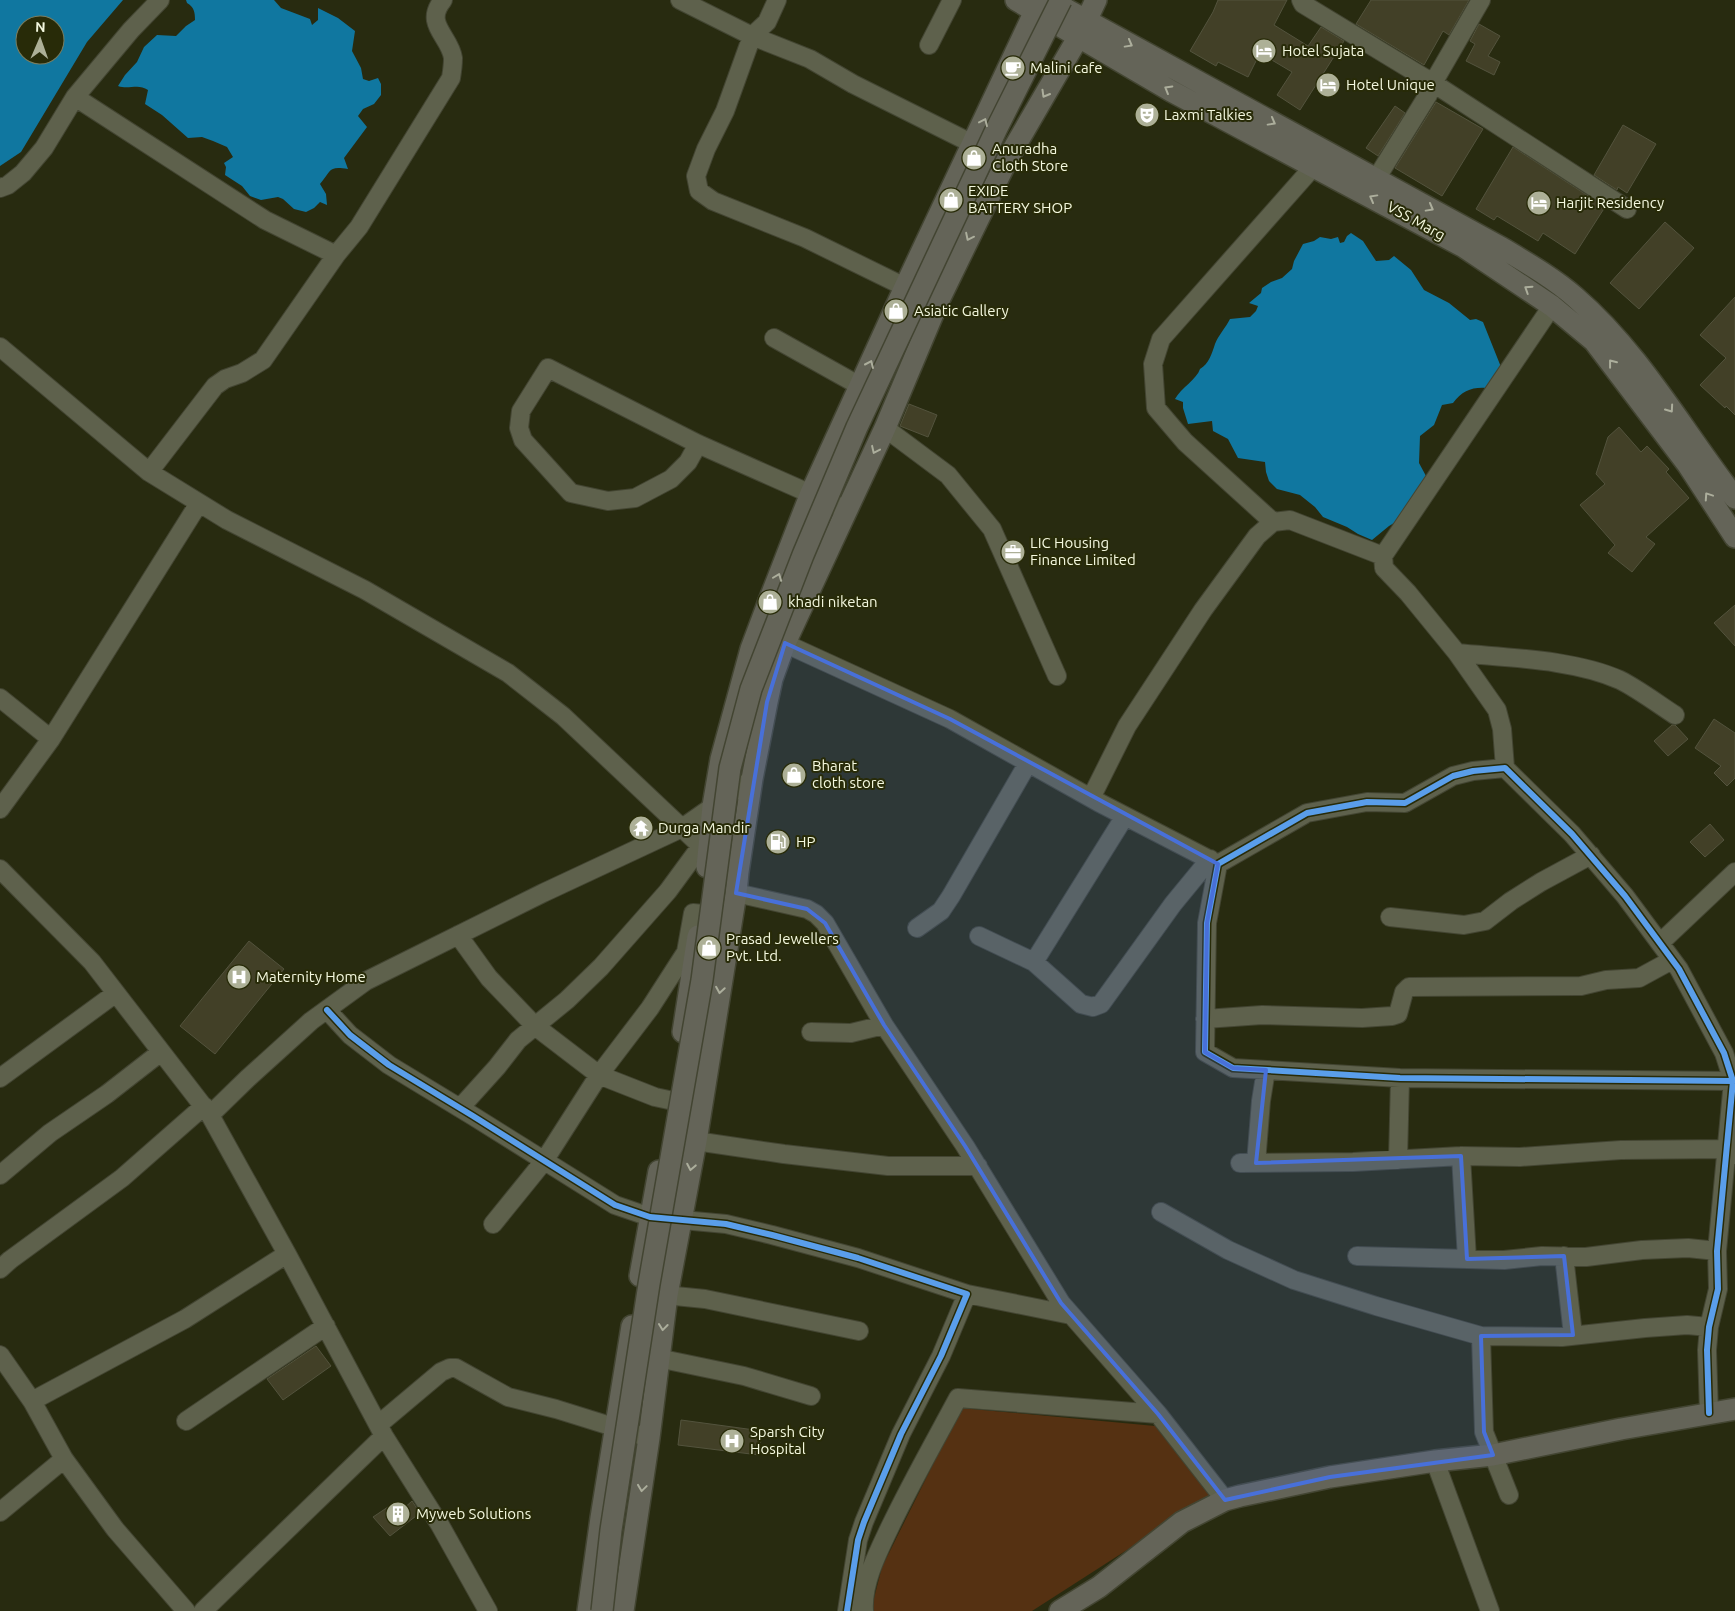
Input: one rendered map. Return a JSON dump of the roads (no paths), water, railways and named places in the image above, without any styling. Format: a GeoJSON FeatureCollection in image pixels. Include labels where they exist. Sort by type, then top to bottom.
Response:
{"type":"FeatureCollection","features":[{"type":"Feature","properties":{"kind":"main road","name":"VSS Marg"},"geometry":{"type":"LineString","coordinates":[[1016,0],[1042,4],[1082,28],[1171,91],[1464,247],[1552,306],[1601,335],[1636,378],[1688,466],[1735,537]]}},
{"type":"Feature","properties":{"kind":"main road"},"geometry":{"type":"LineString","coordinates":[[602,1611],[611,1530],[649,1284],[702,980],[730,768],[750,689],[844,454],[923,283],[1062,0]]}},
{"type":"Feature","properties":{"kind":"main road"},"geometry":{"type":"LineString","coordinates":[[623,1611],[649,1438],[667,1295],[702,1108],[752,779],[772,679],[785,643],[884,428],[938,302],[1007,160],[1096,0]]}},
{"type":"Feature","properties":{"kind":"main road"},"geometry":{"type":"LineString","coordinates":[[588,1611],[615,1428],[650,1217],[672,1101],[701,914],[705,849],[721,759],[729,728],[758,630],[811,493],[905,287],[1042,4]]}},
{"type":"Feature","properties":{"kind":"main road"},"geometry":{"type":"LineString","coordinates":[[1082,28],[1376,179],[1502,248],[1546,275],[1574,297],[1601,335]]}},
{"type":"Feature","properties":{"kind":"main road"},"geometry":{"type":"LineString","coordinates":[[1636,378],[1735,498]]}},
{"type":"Feature","properties":{"kind":"main road"},"geometry":{"type":"LineString","coordinates":[[1071,1608],[1182,1522],[1232,1498],[1330,1477],[1435,1461],[1493,1455],[1735,1408]]}},
{"type":"Feature","properties":{"kind":"street"},"geometry":{"type":"LineString","coordinates":[[0,188],[8,185],[23,173],[44,148],[75,97],[131,30],[160,0]]}},
{"type":"Feature","properties":{"kind":"street"},"geometry":{"type":"LineString","coordinates":[[149,472],[215,386],[263,360],[336,255],[359,227],[451,78],[453,57],[436,23],[436,12],[443,0]]}},
{"type":"Feature","properties":{"kind":"street"},"geometry":{"type":"LineString","coordinates":[[680,0],[752,36],[810,59],[854,84],[973,144]]}},
{"type":"Feature","properties":{"kind":"street"},"geometry":{"type":"LineString","coordinates":[[777,0],[767,22],[752,36],[724,111],[696,176],[699,191],[713,202],[805,238],[905,287]]}},
{"type":"Feature","properties":{"kind":"street"},"geometry":{"type":"LineString","coordinates":[[929,45],[952,0]]}},
{"type":"Feature","properties":{"kind":"street"},"geometry":{"type":"LineString","coordinates":[[1301,0],[1303,4],[1433,83],[1627,209]]}},
{"type":"Feature","properties":{"kind":"street"},"geometry":{"type":"LineString","coordinates":[[1376,179],[1428,95],[1481,0]]}},
{"type":"Feature","properties":{"kind":"street"},"geometry":{"type":"LineString","coordinates":[[75,97],[265,220],[336,255]]}},
{"type":"Feature","properties":{"kind":"street"},"geometry":{"type":"LineString","coordinates":[[1273,522],[1185,442],[1156,408],[1153,364],[1161,339],[1314,166]]}},
{"type":"Feature","properties":{"kind":"street"},"geometry":{"type":"LineString","coordinates":[[1552,306],[1383,556],[1384,568],[1408,593],[1457,653],[1497,710],[1502,729],[1505,768],[1572,834],[1625,896],[1679,969],[1724,1054],[1732,1081],[1730,1152],[1717,1251],[1718,1289],[1709,1327],[1707,1350],[1709,1413]]}},
{"type":"Feature","properties":{"kind":"street"},"geometry":{"type":"LineString","coordinates":[[774,338],[860,386]]}},
{"type":"Feature","properties":{"kind":"street"},"geometry":{"type":"LineString","coordinates":[[0,347],[149,472],[227,520],[365,590],[508,673],[563,716],[705,849],[737,882],[816,914],[826,923],[884,1025],[978,1166],[1061,1303],[1232,1498]]}},
{"type":"Feature","properties":{"kind":"street"},"geometry":{"type":"LineString","coordinates":[[698,444],[688,462],[671,479],[636,498],[608,501],[571,493],[523,440],[519,428],[522,410],[548,368],[698,444],[847,510]]}},
{"type":"Feature","properties":{"kind":"street"},"geometry":{"type":"LineString","coordinates":[[884,428],[948,475],[992,529],[1057,676]]}},
{"type":"Feature","properties":{"kind":"street"},"geometry":{"type":"LineString","coordinates":[[0,809],[51,739],[199,503]]}},
{"type":"Feature","properties":{"kind":"street"},"geometry":{"type":"LineString","coordinates":[[1091,798],[1127,726],[1198,618],[1257,536],[1273,522],[1290,520],[1383,556]]}},
{"type":"Feature","properties":{"kind":"street"},"geometry":{"type":"LineString","coordinates":[[758,630],[950,719],[1028,764],[1214,862]]}},
{"type":"Feature","properties":{"kind":"street"},"geometry":{"type":"LineString","coordinates":[[1457,653],[1551,663],[1586,669],[1620,681],[1675,715]]}},
{"type":"Feature","properties":{"kind":"street"},"geometry":{"type":"LineString","coordinates":[[0,698],[51,739]]}},
{"type":"Feature","properties":{"kind":"street"},"geometry":{"type":"LineString","coordinates":[[917,928],[941,911],[1028,764]]}},
{"type":"Feature","properties":{"kind":"street"},"geometry":{"type":"LineString","coordinates":[[979,936],[1034,962],[1081,1004],[1093,1007],[1101,1004],[1173,904],[1214,862],[1307,813],[1367,802],[1405,803],[1453,776],[1474,771],[1505,768]]}},
{"type":"Feature","properties":{"kind":"street"},"geometry":{"type":"LineString","coordinates":[[0,1269],[122,1178],[246,1079],[311,1021],[366,981],[682,828],[752,779]]}},
{"type":"Feature","properties":{"kind":"street"},"geometry":{"type":"LineString","coordinates":[[1034,962],[1126,816]]}},
{"type":"Feature","properties":{"kind":"street"},"geometry":{"type":"LineString","coordinates":[[460,1108],[497,1067],[518,1040],[567,1000],[601,967],[705,849]]}},
{"type":"Feature","properties":{"kind":"street"},"geometry":{"type":"LineString","coordinates":[[1390,917],[1464,925],[1485,921],[1511,901],[1591,855]]}},
{"type":"Feature","properties":{"kind":"street"},"geometry":{"type":"LineString","coordinates":[[1214,862],[1207,923],[1205,1052],[1233,1068],[1400,1078],[1732,1081]]}},
{"type":"Feature","properties":{"kind":"street"},"geometry":{"type":"LineString","coordinates":[[0,868],[92,962],[207,1111],[287,1254],[381,1430],[440,1525],[486,1610]]}},
{"type":"Feature","properties":{"kind":"street"},"geometry":{"type":"LineString","coordinates":[[1660,943],[1735,872]]}},
{"type":"Feature","properties":{"kind":"street"},"geometry":{"type":"LineString","coordinates":[[493,1224],[544,1161],[599,1075],[650,1008],[681,960],[686,952],[693,913],[732,917]]}},
{"type":"Feature","properties":{"kind":"street"},"geometry":{"type":"LineString","coordinates":[[458,935],[489,978],[536,1026],[599,1075],[655,1097],[702,1108]]}},
{"type":"Feature","properties":{"kind":"street"},"geometry":{"type":"LineString","coordinates":[[1205,1019],[1262,1015],[1362,1018],[1392,1016],[1398,1014],[1404,992],[1409,988],[1581,986],[1606,980],[1639,978],[1672,960]]}},
{"type":"Feature","properties":{"kind":"street"},"geometry":{"type":"LineString","coordinates":[[0,1078],[116,993]]}},
{"type":"Feature","properties":{"kind":"street"},"geometry":{"type":"LineString","coordinates":[[326,1010],[350,1035],[389,1066],[615,1205],[650,1217],[726,1224],[772,1235],[858,1258],[967,1294],[1071,1315]]}},
{"type":"Feature","properties":{"kind":"street"},"geometry":{"type":"LineString","coordinates":[[811,1032],[851,1033],[884,1025]]}},
{"type":"Feature","properties":{"kind":"street"},"geometry":{"type":"LineString","coordinates":[[0,1175],[50,1134],[107,1094],[161,1052]]}},
{"type":"Feature","properties":{"kind":"street"},"geometry":{"type":"LineString","coordinates":[[1266,1070],[1248,1163],[1353,1162],[1461,1156],[1520,1157],[1622,1150],[1730,1152]]}},
{"type":"Feature","properties":{"kind":"street"},"geometry":{"type":"LineString","coordinates":[[1398,1160],[1400,1078]]}},
{"type":"Feature","properties":{"kind":"street"},"geometry":{"type":"LineString","coordinates":[[665,1136],[784,1154],[888,1166],[978,1166]]}},
{"type":"Feature","properties":{"kind":"street"},"geometry":{"type":"LineString","coordinates":[[1461,1156],[1467,1259]]}},
{"type":"Feature","properties":{"kind":"street"},"geometry":{"type":"LineString","coordinates":[[1161,1212],[1228,1250],[1294,1280],[1481,1336],[1538,1337],[1688,1325],[1709,1327]]}},
{"type":"Feature","properties":{"kind":"street"},"geometry":{"type":"LineString","coordinates":[[1357,1256],[1504,1260],[1542,1256],[1586,1257],[1642,1250],[1688,1248],[1717,1251]]}},
{"type":"Feature","properties":{"kind":"street"},"geometry":{"type":"LineString","coordinates":[[32,1401],[185,1319],[287,1254]]}},
{"type":"Feature","properties":{"kind":"street"},"geometry":{"type":"LineString","coordinates":[[1564,1256],[1573,1335]]}},
{"type":"Feature","properties":{"kind":"street"},"geometry":{"type":"LineString","coordinates":[[638,1291],[705,1299],[859,1331]]}},
{"type":"Feature","properties":{"kind":"street"},"geometry":{"type":"LineString","coordinates":[[847,1611],[858,1540],[864,1522],[901,1434],[941,1356],[967,1294]]}},
{"type":"Feature","properties":{"kind":"street"},"geometry":{"type":"LineString","coordinates":[[186,1422],[326,1326]]}},
{"type":"Feature","properties":{"kind":"street"},"geometry":{"type":"LineString","coordinates":[[1481,1336],[1484,1432],[1509,1495]]}},
{"type":"Feature","properties":{"kind":"street"},"geometry":{"type":"LineString","coordinates":[[628,1354],[659,1358],[744,1376],[811,1396]]}},
{"type":"Feature","properties":{"kind":"street"},"geometry":{"type":"LineString","coordinates":[[0,1355],[32,1401],[64,1459],[115,1529],[184,1610]]}},
{"type":"Feature","properties":{"kind":"street"},"geometry":{"type":"LineString","coordinates":[[203,1611],[381,1430],[441,1372],[450,1368],[456,1368],[508,1397],[556,1409],[649,1438]]}},
{"type":"Feature","properties":{"kind":"street"},"geometry":{"type":"LineString","coordinates":[[864,1611],[864,1599],[872,1568],[880,1548],[905,1494],[958,1398],[1158,1414]]}},
{"type":"Feature","properties":{"kind":"street"},"geometry":{"type":"LineString","coordinates":[[0,1512],[64,1459]]}},
{"type":"Feature","properties":{"kind":"street"},"geometry":{"type":"LineString","coordinates":[[1435,1461],[1490,1611]]}},
{"type":"Feature","properties":{"kind":"water"},"geometry":{"type":"Polygon","coordinates":[[[0,0],[123,0],[87,42],[21,152],[0,166],[0,0]]]}},
{"type":"Feature","properties":{"kind":"water"},"geometry":{"type":"Polygon","coordinates":[[[186,0],[274,0],[281,8],[310,19],[312,25],[318,20],[318,8],[338,18],[355,31],[352,51],[361,68],[363,79],[369,81],[378,78],[381,84],[381,95],[374,104],[363,109],[358,116],[367,127],[344,158],[348,169],[337,168],[331,170],[320,184],[326,194],[327,205],[320,202],[306,212],[294,209],[278,197],[261,200],[250,196],[242,186],[225,175],[226,167],[224,163],[233,157],[227,147],[202,137],[188,138],[162,115],[145,104],[148,90],[141,87],[118,86],[137,62],[144,47],[157,35],[176,36],[195,20],[194,10],[186,0]]]}},
{"type":"Feature","properties":{"kind":"water"},"geometry":{"type":"Polygon","coordinates":[[[1351,233],[1363,241],[1376,261],[1389,260],[1394,256],[1411,270],[1424,290],[1449,303],[1470,320],[1476,319],[1483,322],[1501,367],[1486,388],[1476,388],[1468,391],[1460,395],[1453,403],[1442,405],[1434,425],[1420,436],[1419,463],[1426,476],[1438,477],[1414,511],[1389,526],[1372,540],[1323,517],[1315,507],[1300,495],[1277,489],[1269,481],[1265,462],[1238,458],[1228,439],[1213,431],[1212,421],[1188,424],[1183,402],[1175,399],[1208,361],[1216,341],[1230,319],[1250,317],[1256,311],[1258,306],[1249,303],[1261,293],[1262,288],[1282,278],[1292,269],[1303,244],[1320,237],[1331,239],[1338,237],[1340,243],[1344,242],[1351,233]]]}},
{"type":"Feature","properties":{"kind":"place","name":"Hotel Sujata"},"geometry":{"type":"Point","coordinates":[1264,51]}},
{"type":"Feature","properties":{"kind":"place","name":"Malini cafe"},"geometry":{"type":"Point","coordinates":[1013,68]}},
{"type":"Feature","properties":{"kind":"place","name":"Hotel Unique"},"geometry":{"type":"Point","coordinates":[1328,85]}},
{"type":"Feature","properties":{"kind":"place","name":"Laxmi Talkies"},"geometry":{"type":"Point","coordinates":[1147,115]}},
{"type":"Feature","properties":{"kind":"place","name":"Anuradha Cloth Store"},"geometry":{"type":"Point","coordinates":[974,158]}},
{"type":"Feature","properties":{"kind":"place","name":"EXIDE BATTERY SHOP"},"geometry":{"type":"Point","coordinates":[951,200]}},
{"type":"Feature","properties":{"kind":"place","name":"Harjit Residency"},"geometry":{"type":"Point","coordinates":[1539,203]}},
{"type":"Feature","properties":{"kind":"place","name":"Asiatic Gallery"},"geometry":{"type":"Point","coordinates":[896,311]}},
{"type":"Feature","properties":{"kind":"place","name":"LIC Housing Finance Limited"},"geometry":{"type":"Point","coordinates":[1013,552]}},
{"type":"Feature","properties":{"kind":"place","name":"khadi niketan"},"geometry":{"type":"Point","coordinates":[770,602]}},
{"type":"Feature","properties":{"kind":"place","name":"Bharat cloth store"},"geometry":{"type":"Point","coordinates":[794,775]}},
{"type":"Feature","properties":{"kind":"place","name":"Durga Mandir"},"geometry":{"type":"Point","coordinates":[641,828]}},
{"type":"Feature","properties":{"kind":"place","name":"HP"},"geometry":{"type":"Point","coordinates":[778,842]}},
{"type":"Feature","properties":{"kind":"place","name":"Prasad Jewellers Pvt. Ltd."},"geometry":{"type":"Point","coordinates":[709,948]}},
{"type":"Feature","properties":{"kind":"place","name":"Maternity Home"},"geometry":{"type":"Point","coordinates":[239,977]}},
{"type":"Feature","properties":{"kind":"place","name":"Sparsh City Hospital"},"geometry":{"type":"Point","coordinates":[732,1441]}},
{"type":"Feature","properties":{"kind":"place","name":"Myweb Solutions"},"geometry":{"type":"Point","coordinates":[398,1514]}}]}
